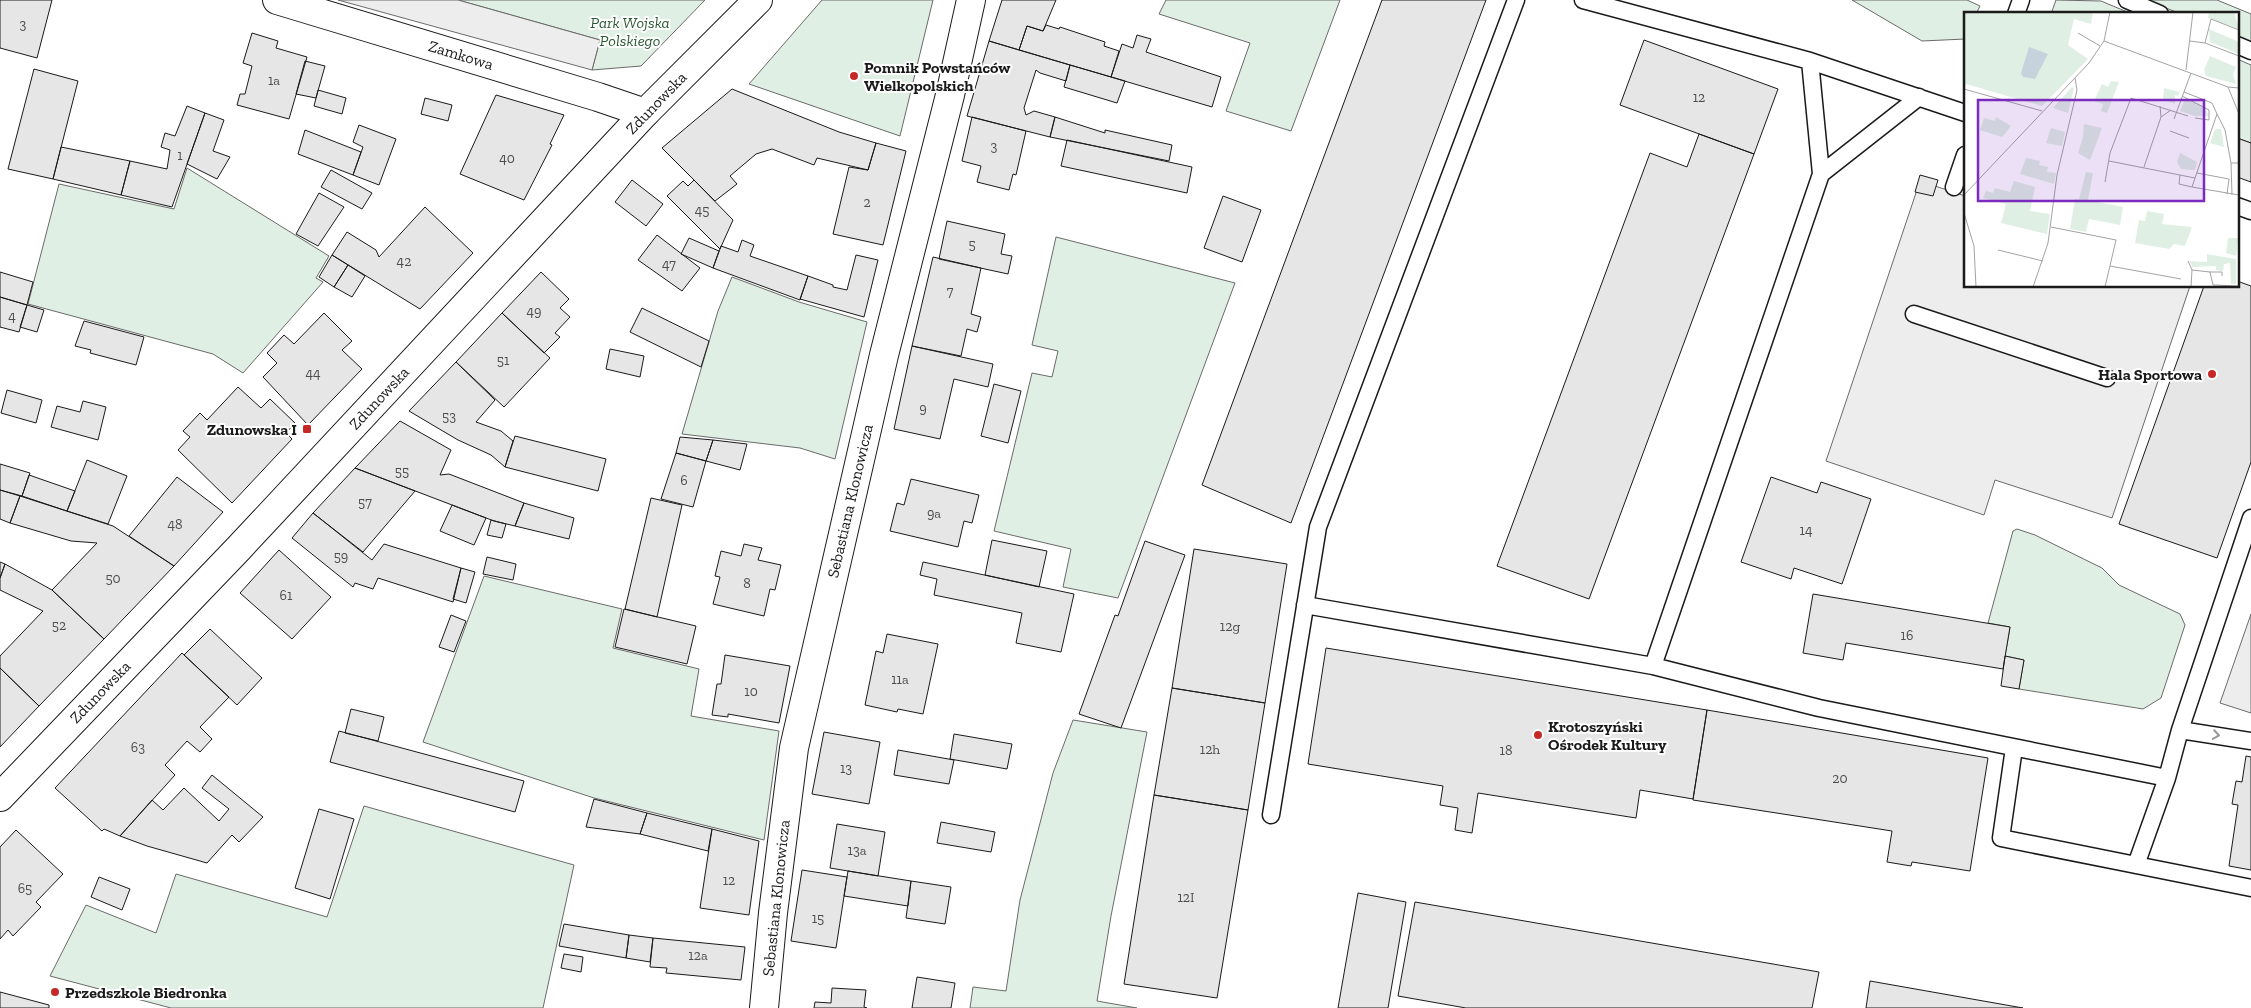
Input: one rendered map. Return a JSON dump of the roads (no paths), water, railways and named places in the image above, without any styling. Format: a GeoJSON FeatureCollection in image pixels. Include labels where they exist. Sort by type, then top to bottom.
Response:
{"type":"FeatureCollection","features":[{"type":"Feature","properties":{"kind":"street","name":"Zamkowa"},"geometry":{"type":"LineString","coordinates":[[277,0],[560,85],[645,113]]}},
{"type":"Feature","properties":{"kind":"street","name":"Zdunowska"},"geometry":{"type":"LineString","coordinates":[[0,797],[238,549],[645,113],[758,0]]}},
{"type":"Feature","properties":{"kind":"street","name":"Sebastiana Klonowicza"},"geometry":{"type":"LineString","coordinates":[[764,1008],[773,913],[794,748],[884,355],[950,95],[971,0]]}},
{"type":"Feature","properties":{"kind":"lane"},"geometry":{"type":"LineString","coordinates":[[1271,815],[1318,528],[1516,0]]}},
{"type":"Feature","properties":{"kind":"lane"},"geometry":{"type":"LineString","coordinates":[[1583,0],[1810,61],[1964,113]]}},
{"type":"Feature","properties":{"kind":"lane"},"geometry":{"type":"LineString","coordinates":[[2017,12],[2022,0]]}},
{"type":"Feature","properties":{"kind":"lane"},"geometry":{"type":"LineString","coordinates":[[2127,0],[2155,12]]}},
{"type":"Feature","properties":{"kind":"lane"},"geometry":{"type":"LineString","coordinates":[[2238,45],[2251,51]]}},
{"type":"Feature","properties":{"kind":"lane"},"geometry":{"type":"LineString","coordinates":[[1653,666],[1821,174],[1810,61]]}},
{"type":"Feature","properties":{"kind":"lane"},"geometry":{"type":"LineString","coordinates":[[1821,174],[1919,97]]}},
{"type":"Feature","properties":{"kind":"lane"},"geometry":{"type":"LineString","coordinates":[[1954,187],[1964,159]]}},
{"type":"Feature","properties":{"kind":"lane"},"geometry":{"type":"LineString","coordinates":[[2238,206],[2251,211]]}},
{"type":"Feature","properties":{"kind":"lane"},"geometry":{"type":"LineString","coordinates":[[1914,314],[2107,378]]}},
{"type":"Feature","properties":{"kind":"lane"},"geometry":{"type":"LineString","coordinates":[[2136,865],[2167,778],[2180,730],[2251,518]]}},
{"type":"Feature","properties":{"kind":"lane"},"geometry":{"type":"LineString","coordinates":[[1305,605],[1653,666],[1819,708],[2167,778]]}},
{"type":"Feature","properties":{"kind":"lane"},"geometry":{"type":"LineString","coordinates":[[2180,730],[2251,741]]}},
{"type":"Feature","properties":{"kind":"lane"},"geometry":{"type":"LineString","coordinates":[[2014,748],[2001,838],[2251,888]]}},
{"type":"Feature","properties":{"kind":"place","name":"Pomnik Powstańców Wielkopolskich"},"geometry":{"type":"Point","coordinates":[854,76]}},
{"type":"Feature","properties":{"kind":"place","name":"Hala Sportowa"},"geometry":{"type":"Point","coordinates":[2212,374]}},
{"type":"Feature","properties":{"kind":"place","name":"Zdunowska I"},"geometry":{"type":"Point","coordinates":[307,429]}},
{"type":"Feature","properties":{"kind":"place","name":"Krotoszyński Ośrodek Kultury"},"geometry":{"type":"Point","coordinates":[1538,735]}},
{"type":"Feature","properties":{"kind":"place","name":"Przedszkole Biedronka"},"geometry":{"type":"Point","coordinates":[55,992]}},
{"type":"Feature","properties":{"kind":"park label","name":"Park Wojska Polskiego"},"geometry":{"type":"Point","coordinates":[630,31]}}]}
